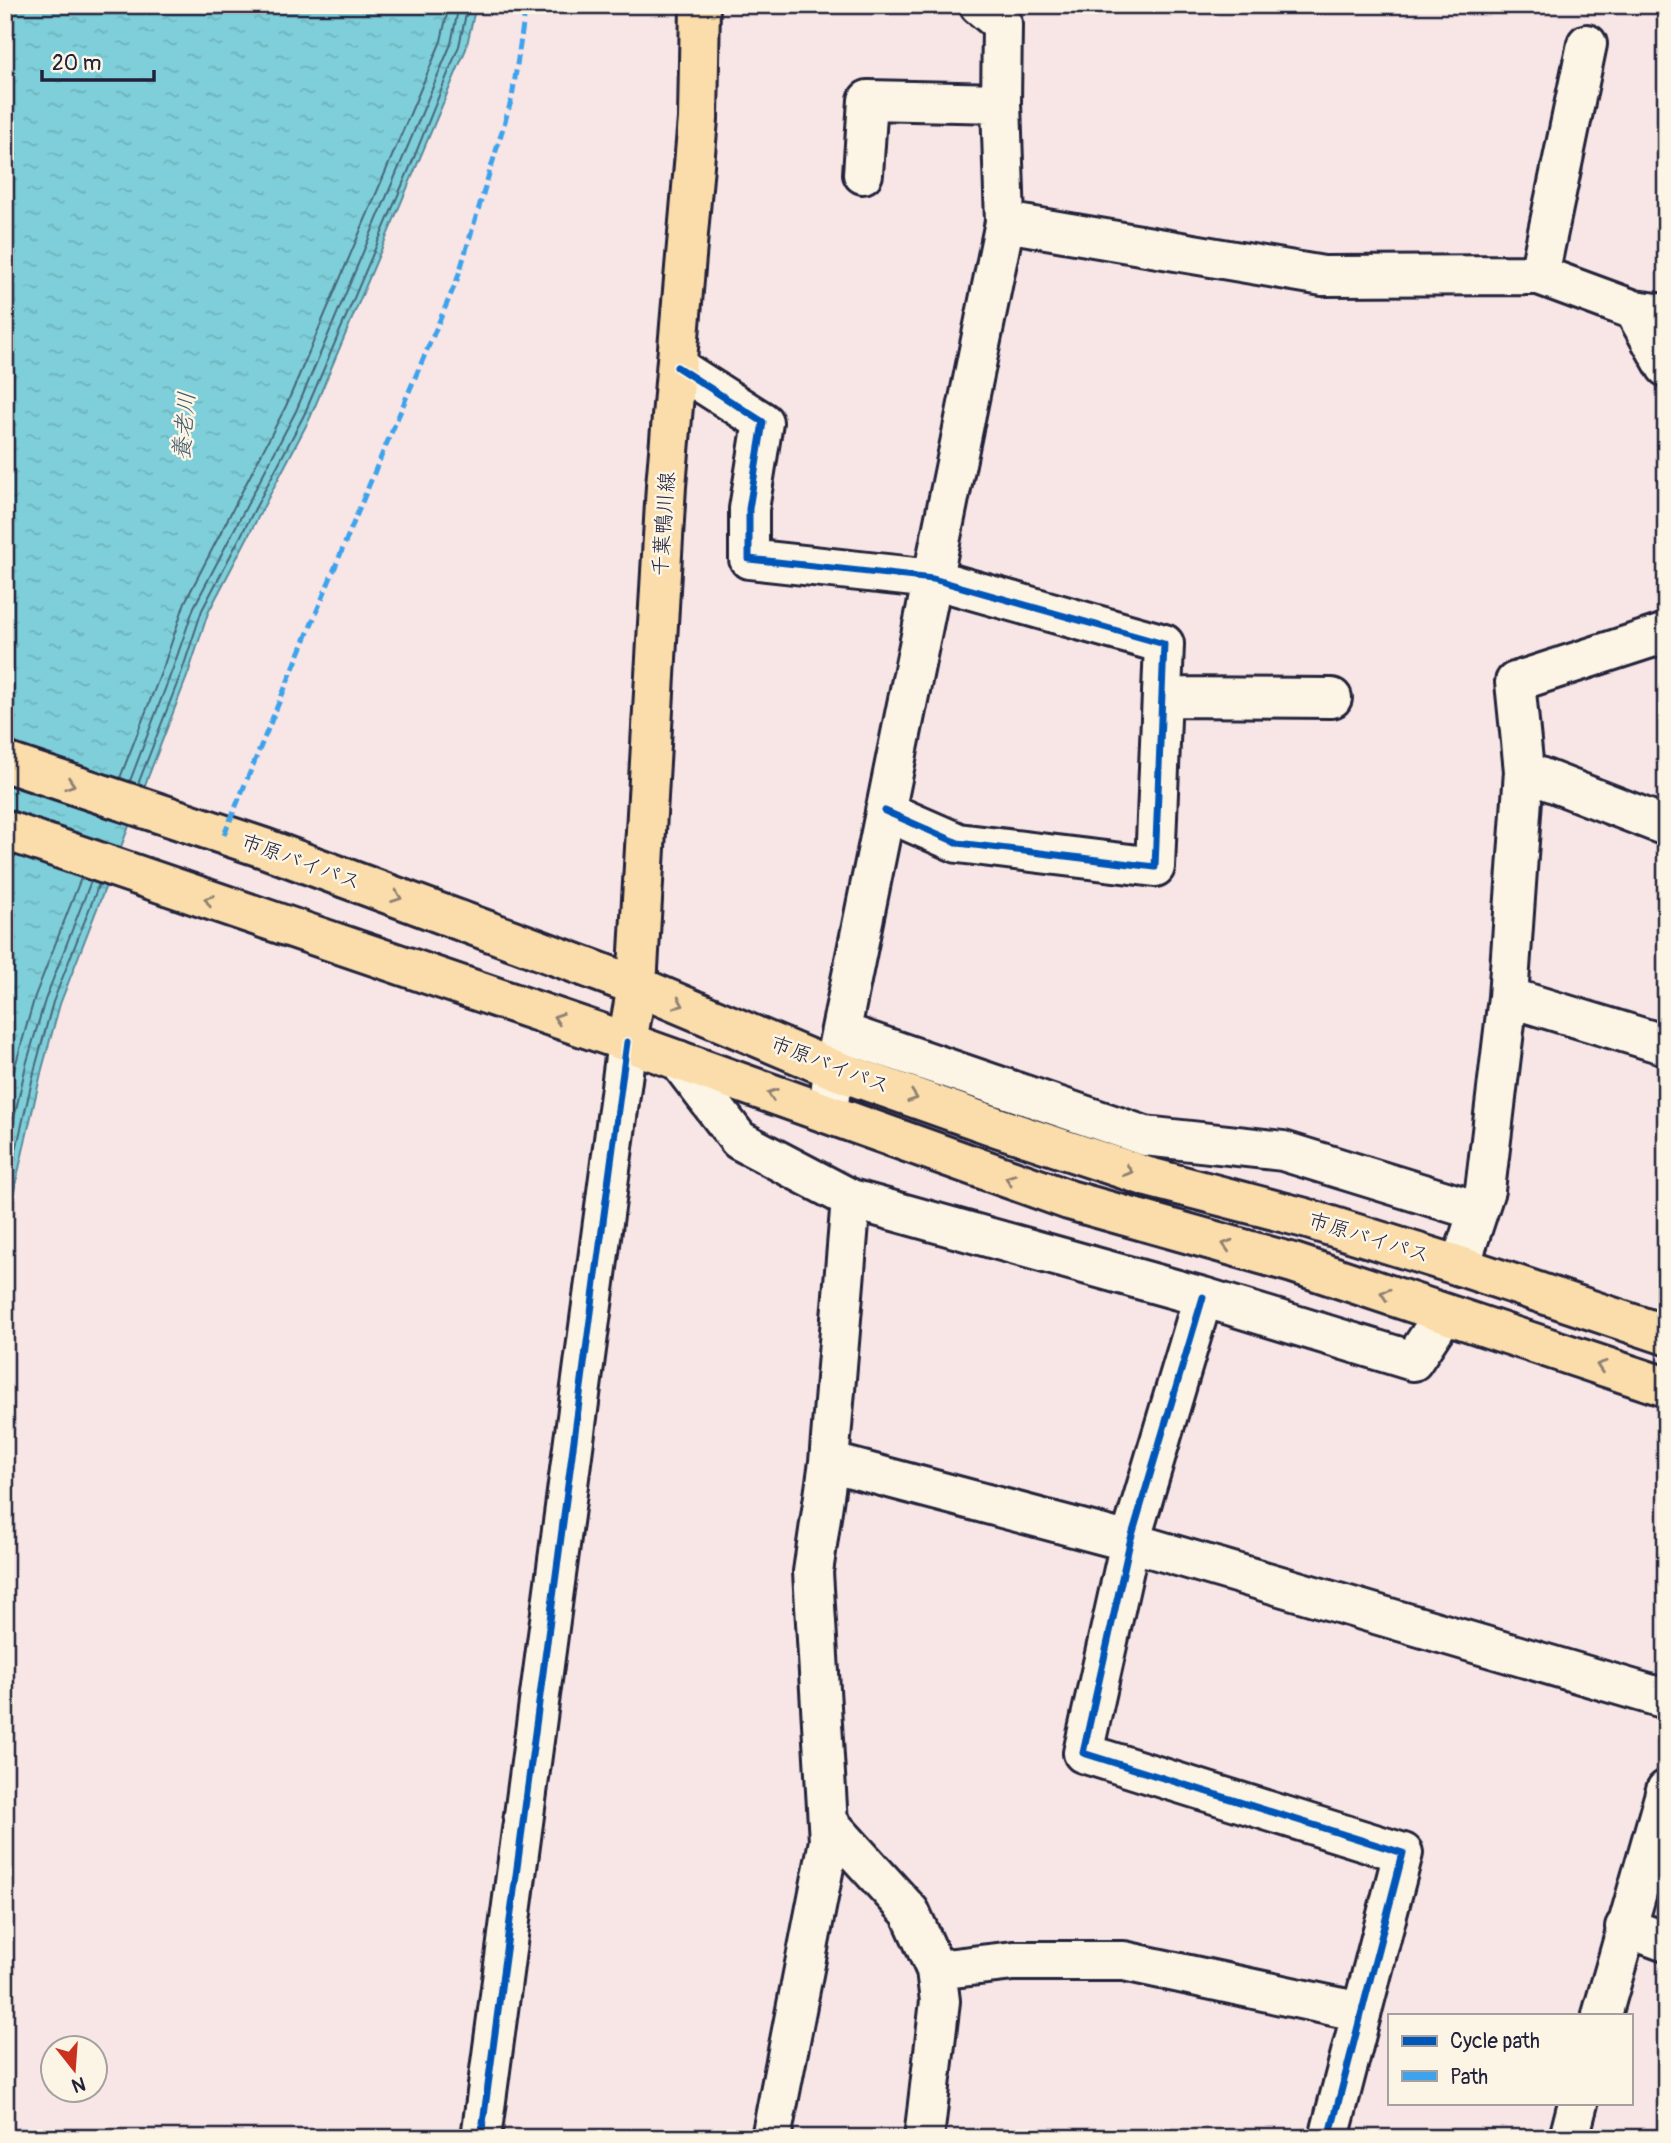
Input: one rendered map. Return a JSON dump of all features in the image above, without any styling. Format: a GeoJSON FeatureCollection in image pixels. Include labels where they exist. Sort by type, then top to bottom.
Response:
{"type":"FeatureCollection","features":[{"type":"Feature","properties":{"kind":"main road","name":"千葉鴨川線"},"geometry":{"type":"LineString","coordinates":[[627,1042],[638,986],[666,486],[698,119],[700,5]]}},
{"type":"Feature","properties":{"kind":"main road","name":"市原バイパス"},"geometry":{"type":"LineString","coordinates":[[5,762],[264,848],[638,986],[833,1069],[1147,1177],[1305,1218],[1460,1266],[1666,1335]]}},
{"type":"Feature","properties":{"kind":"main road"},"geometry":{"type":"LineString","coordinates":[[5,830],[627,1042],[1069,1200],[1293,1263],[1666,1387]]}},
{"type":"Feature","properties":{"kind":"street"},"geometry":{"type":"LineString","coordinates":[[828,1113],[833,1069],[1005,222],[1001,103],[1002,24],[979,5]]}},
{"type":"Feature","properties":{"kind":"street"},"geometry":{"type":"LineString","coordinates":[[1539,275],[1587,44]]}},
{"type":"Feature","properties":{"kind":"street"},"geometry":{"type":"LineString","coordinates":[[863,174],[868,100],[1001,103]]}},
{"type":"Feature","properties":{"kind":"street"},"geometry":{"type":"LineString","coordinates":[[1005,222],[1323,276],[1539,275],[1650,312],[1666,367]]}},
{"type":"Feature","properties":{"kind":"street"},"geometry":{"type":"LineString","coordinates":[[677,367],[763,422],[749,509],[749,559],[933,579],[1164,644],[1155,867],[958,843],[885,811]]}},
{"type":"Feature","properties":{"kind":"street"},"geometry":{"type":"LineString","coordinates":[[1460,1266],[1485,1190],[1508,997],[1524,771],[1515,682],[1666,633]]}},
{"type":"Feature","properties":{"kind":"street"},"geometry":{"type":"LineString","coordinates":[[1162,697],[1332,698]]}},
{"type":"Feature","properties":{"kind":"street"},"geometry":{"type":"LineString","coordinates":[[1524,771],[1666,826]]}},
{"type":"Feature","properties":{"kind":"street"},"geometry":{"type":"LineString","coordinates":[[1508,997],[1666,1045]]}},
{"type":"Feature","properties":{"kind":"street"},"geometry":{"type":"LineString","coordinates":[[841,1032],[1145,1136],[1283,1151],[1478,1211]]}},
{"type":"Feature","properties":{"kind":"street"},"geometry":{"type":"LineString","coordinates":[[481,2138],[627,1042]]}},
{"type":"Feature","properties":{"kind":"street"},"geometry":{"type":"LineString","coordinates":[[678,1060],[739,1140],[851,1199],[1203,1297],[1413,1361],[1444,1314]]}},
{"type":"Feature","properties":{"kind":"street"},"geometry":{"type":"LineString","coordinates":[[771,2138],[829,1841],[813,1572],[829,1462],[851,1199]]}},
{"type":"Feature","properties":{"kind":"street"},"geometry":{"type":"LineString","coordinates":[[1203,1297],[1130,1542],[1083,1754],[1403,1853],[1329,2138]]}},
{"type":"Feature","properties":{"kind":"street"},"geometry":{"type":"LineString","coordinates":[[829,1462],[1130,1542],[1666,1699]]}},
{"type":"Feature","properties":{"kind":"street"},"geometry":{"type":"LineString","coordinates":[[1602,2014],[1666,1790]]}},
{"type":"Feature","properties":{"kind":"street"},"geometry":{"type":"LineString","coordinates":[[828,1822],[910,1912],[936,1970],[940,2001],[924,2138]]}},
{"type":"Feature","properties":{"kind":"street"},"geometry":{"type":"LineString","coordinates":[[1625,1927],[1666,1942]]}},
{"type":"Feature","properties":{"kind":"street"},"geometry":{"type":"LineString","coordinates":[[936,1970],[1014,1961],[1124,1961],[1361,2012]]}},
{"type":"Feature","properties":{"kind":"street"},"geometry":{"type":"LineString","coordinates":[[1569,2138],[1578,2104]]}},
{"type":"Feature","properties":{"kind":"water","name":"養老川"},"geometry":{"type":"Polygon","coordinates":[[[5,5],[476,5],[466,49],[310,418],[208,613],[188,674],[60,1004],[5,1229],[5,5]]]}},
{"type":"Feature","properties":{"kind":"marked path"},"geometry":{"type":"LineString","coordinates":[[224,835],[457,280],[512,98],[526,5]]}},
{"type":"Feature","properties":{"kind":"cycle path"},"geometry":{"type":"LineString","coordinates":[[677,367],[763,422],[749,509],[749,559],[933,579],[1164,644],[1155,867],[958,843],[885,811]]}},
{"type":"Feature","properties":{"kind":"cycle path"},"geometry":{"type":"LineString","coordinates":[[481,2138],[627,1042]]}},
{"type":"Feature","properties":{"kind":"cycle path"},"geometry":{"type":"LineString","coordinates":[[1203,1297],[1130,1542],[1083,1753],[1403,1853],[1329,2138]]}}]}
